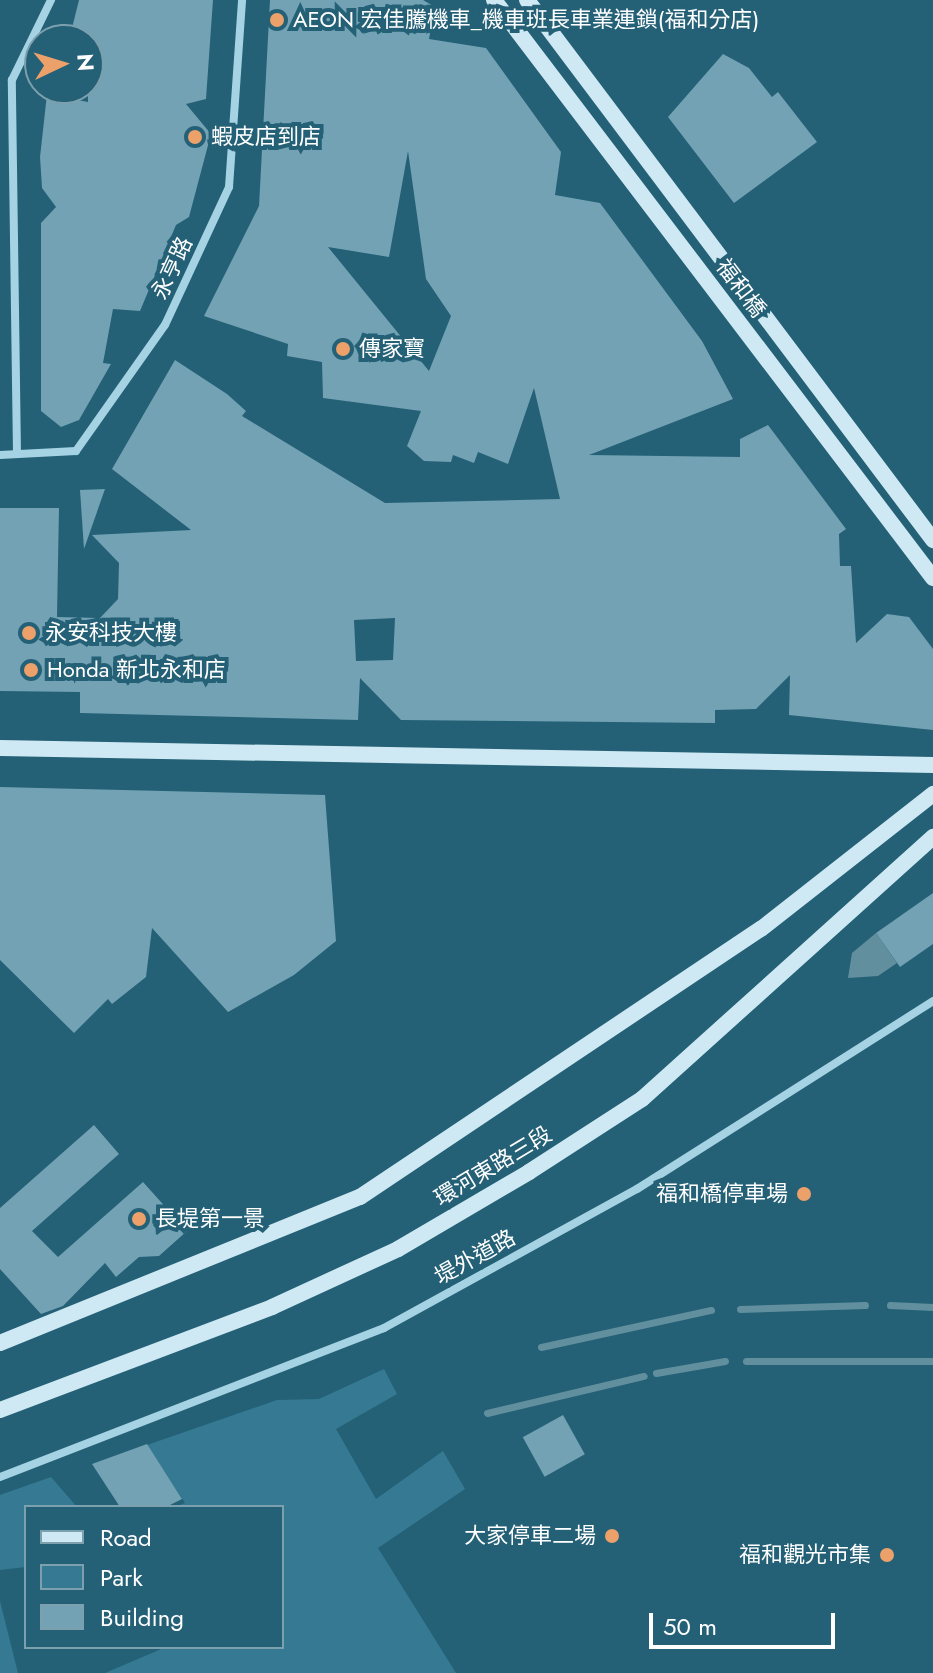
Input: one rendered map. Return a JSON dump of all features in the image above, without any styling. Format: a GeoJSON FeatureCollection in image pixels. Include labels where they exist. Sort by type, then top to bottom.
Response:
{"type":"FeatureCollection","features":[{"type":"Feature","properties":{"kind":"main road","name":"福和橋"},"geometry":{"type":"LineString","coordinates":[[494,0],[933,578]]}},
{"type":"Feature","properties":{"kind":"main road","name":"福和橋"},"geometry":{"type":"LineString","coordinates":[[530,3],[933,540]]}},
{"type":"Feature","properties":{"kind":"main road"},"geometry":{"type":"LineString","coordinates":[[0,748],[933,765]]}},
{"type":"Feature","properties":{"kind":"main road"},"geometry":{"type":"LineString","coordinates":[[0,1343],[360,1197],[761,929],[933,794]]}},
{"type":"Feature","properties":{"kind":"main road","name":"環河東路三段"},"geometry":{"type":"LineString","coordinates":[[0,1410],[272,1307],[398,1249],[529,1172],[642,1099],[933,837]]}},
{"type":"Feature","properties":{"kind":"street"},"geometry":{"type":"LineString","coordinates":[[17,454],[12,80],[51,0]]}},
{"type":"Feature","properties":{"kind":"street","name":"永亨路"},"geometry":{"type":"LineString","coordinates":[[0,455],[76,451],[165,325],[229,187],[242,0]]}},
{"type":"Feature","properties":{"kind":"street","name":"堤外道路"},"geometry":{"type":"LineString","coordinates":[[0,1477],[384,1328],[637,1189],[933,1001]]}},
{"type":"Feature","properties":{"kind":"green space"},"geometry":{"type":"Polygon","coordinates":[[[384,1369],[397,1394],[336,1429],[376,1499],[443,1451],[465,1489],[378,1548],[456,1673],[105,1673],[161,1649],[284,1649],[284,1505],[180,1505],[185,1503],[147,1445],[277,1400],[319,1399],[384,1369]]]}},
{"type":"Feature","properties":{"kind":"green space"},"geometry":{"type":"Polygon","coordinates":[[[51,1477],[75,1505],[24,1505],[24,1567],[0,1570],[0,1495],[51,1477]]]}},
{"type":"Feature","properties":{"kind":"green space"},"geometry":{"type":"Polygon","coordinates":[[[0,1601],[18,1673],[0,1673],[0,1601]]]}},
{"type":"Feature","properties":{"kind":"shaded area"},"geometry":{"type":"Polygon","coordinates":[[[876,933],[897,963],[878,976],[848,978],[852,953],[876,933]]]}},
{"type":"Feature","properties":{"kind":"building"},"geometry":{"type":"Polygon","coordinates":[[[79,0],[213,0],[206,99],[186,104],[211,134],[189,217],[176,225],[140,311],[113,309],[103,363],[111,364],[79,420],[61,427],[41,411],[41,223],[56,207],[42,188],[40,157],[46,104],[104,104],[104,24],[73,24],[79,0]]]}},
{"type":"Feature","properties":{"kind":"building"},"geometry":{"type":"Polygon","coordinates":[[[270,0],[423,0],[435,7],[429,39],[486,48],[561,152],[555,195],[600,203],[702,341],[733,399],[589,455],[740,457],[740,439],[768,425],[846,529],[839,534],[840,566],[851,566],[856,643],[887,614],[909,617],[933,649],[933,730],[789,715],[790,675],[756,709],[715,710],[715,723],[401,720],[360,678],[358,720],[80,713],[80,692],[0,691],[0,508],[59,508],[57,617],[100,618],[118,599],[119,563],[92,535],[191,530],[112,469],[175,360],[227,394],[246,411],[242,416],[385,503],[560,499],[534,388],[508,464],[478,452],[474,463],[453,455],[451,462],[424,461],[407,446],[421,411],[323,398],[322,362],[287,356],[288,344],[204,316],[259,206],[270,0]],[[408,151],[389,257],[328,247],[429,371],[451,316],[426,279],[408,151]],[[395,618],[354,620],[356,661],[393,660],[395,618]]]}},
{"type":"Feature","properties":{"kind":"building"},"geometry":{"type":"Polygon","coordinates":[[[723,54],[749,68],[772,97],[778,92],[817,142],[734,203],[668,117],[723,54]]]}},
{"type":"Feature","properties":{"kind":"building"},"geometry":{"type":"Polygon","coordinates":[[[105,489],[84,549],[80,490],[105,489]]]}},
{"type":"Feature","properties":{"kind":"building"},"geometry":{"type":"Polygon","coordinates":[[[0,787],[325,795],[336,941],[294,975],[228,1012],[152,928],[146,977],[112,1004],[108,999],[74,1033],[0,960],[0,787]]]}},
{"type":"Feature","properties":{"kind":"building"},"geometry":{"type":"Polygon","coordinates":[[[933,893],[933,944],[900,967],[876,933],[933,893]]]}},
{"type":"Feature","properties":{"kind":"building"},"geometry":{"type":"Polygon","coordinates":[[[94,1125],[119,1154],[32,1231],[58,1257],[143,1182],[187,1231],[159,1256],[139,1257],[116,1277],[105,1263],[63,1306],[41,1314],[0,1269],[0,1208],[94,1125]]]}},
{"type":"Feature","properties":{"kind":"building"},"geometry":{"type":"Polygon","coordinates":[[[563,1415],[585,1454],[545,1477],[523,1437],[563,1415]]]}},
{"type":"Feature","properties":{"kind":"building"},"geometry":{"type":"Polygon","coordinates":[[[147,1444],[182,1499],[170,1505],[119,1505],[92,1464],[147,1444]]]}},
{"type":"Feature","properties":{"kind":"waterway"},"geometry":{"type":"LineString","coordinates":[[740,1309],[865,1305]]}},
{"type":"Feature","properties":{"kind":"waterway"},"geometry":{"type":"LineString","coordinates":[[890,1305],[933,1307]]}},
{"type":"Feature","properties":{"kind":"waterway"},"geometry":{"type":"LineString","coordinates":[[541,1347],[711,1310]]}},
{"type":"Feature","properties":{"kind":"waterway"},"geometry":{"type":"LineString","coordinates":[[656,1373],[725,1361]]}},
{"type":"Feature","properties":{"kind":"waterway"},"geometry":{"type":"LineString","coordinates":[[746,1361],[933,1361]]}},
{"type":"Feature","properties":{"kind":"waterway"},"geometry":{"type":"LineString","coordinates":[[487,1413],[644,1376]]}},
{"type":"Feature","properties":{"kind":"place","name":"AEON 宏佳騰機車_機車班長車業連鎖(福和分店)"},"geometry":{"type":"Point","coordinates":[277,20]}},
{"type":"Feature","properties":{"kind":"place","name":"蝦皮店到店"},"geometry":{"type":"Point","coordinates":[195,137]}},
{"type":"Feature","properties":{"kind":"place","name":"傳家寶"},"geometry":{"type":"Point","coordinates":[343,349]}},
{"type":"Feature","properties":{"kind":"place","name":"永安科技大樓"},"geometry":{"type":"Point","coordinates":[29,633]}},
{"type":"Feature","properties":{"kind":"place","name":"Honda 新北永和店"},"geometry":{"type":"Point","coordinates":[31,670]}},
{"type":"Feature","properties":{"kind":"place","name":"福和橋停車場"},"geometry":{"type":"Point","coordinates":[804,1194]}},
{"type":"Feature","properties":{"kind":"place","name":"長堤第一景"},"geometry":{"type":"Point","coordinates":[139,1219]}},
{"type":"Feature","properties":{"kind":"place","name":"大家停車二場"},"geometry":{"type":"Point","coordinates":[612,1536]}},
{"type":"Feature","properties":{"kind":"place","name":"福和觀光市集"},"geometry":{"type":"Point","coordinates":[887,1555]}}]}
